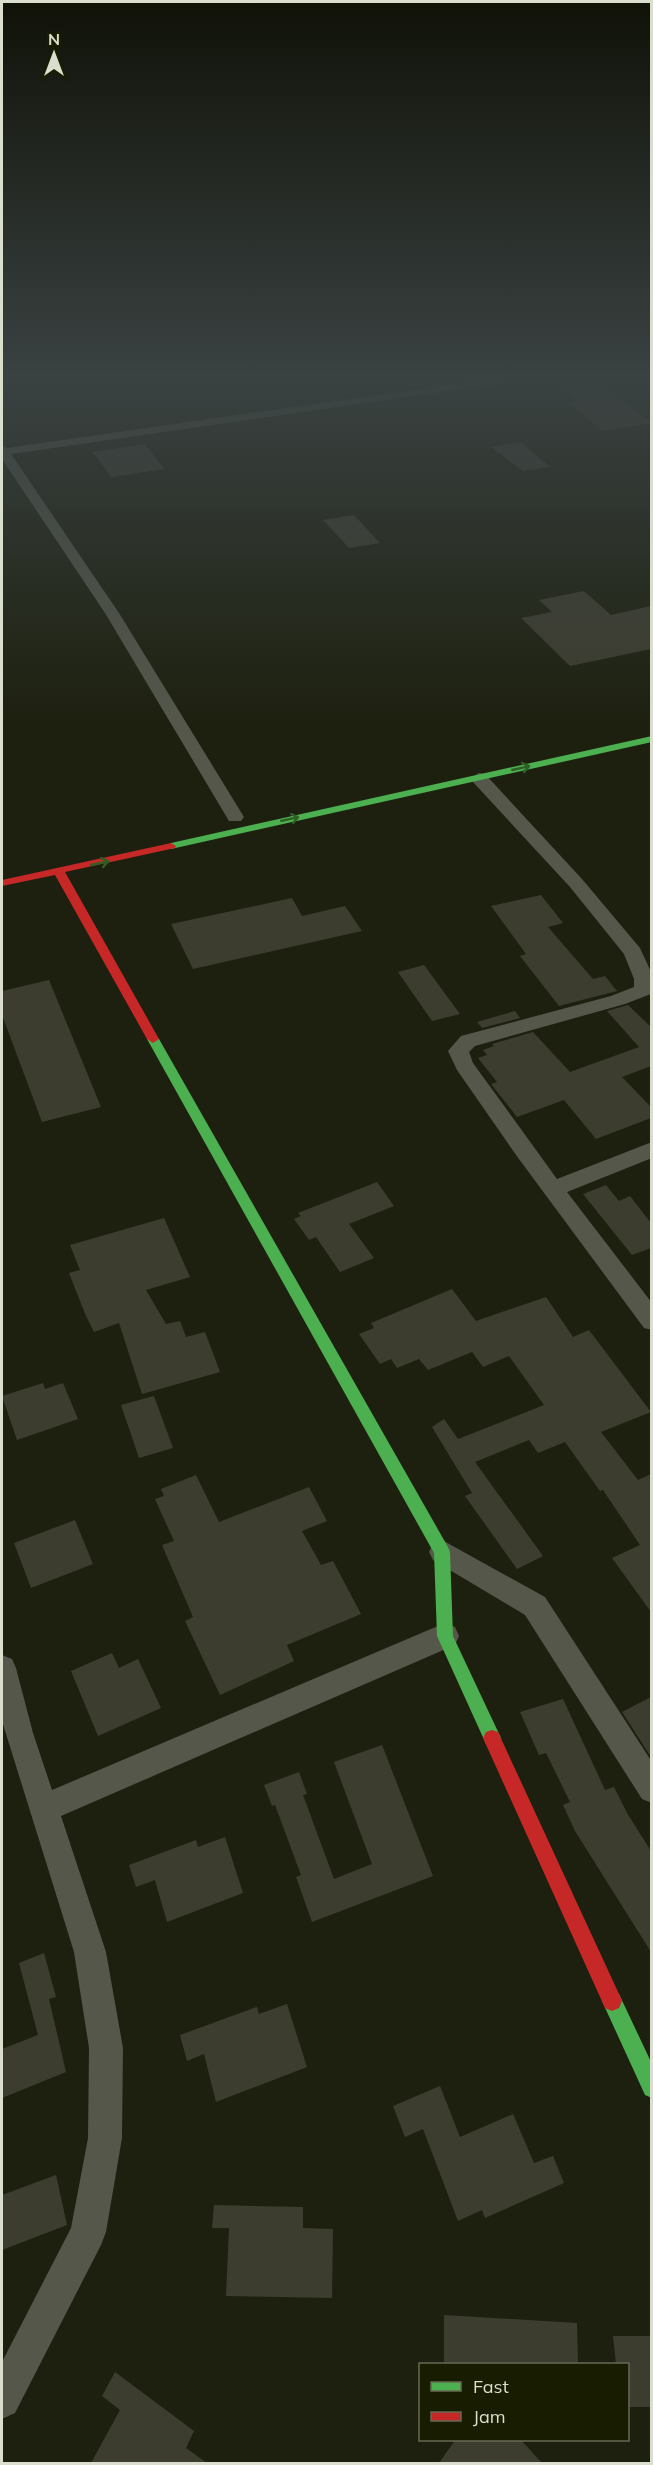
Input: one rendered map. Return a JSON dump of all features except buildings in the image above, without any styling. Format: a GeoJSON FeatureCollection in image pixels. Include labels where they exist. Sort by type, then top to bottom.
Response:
{"type":"FeatureCollection","features":[{"type":"Feature","properties":{"kind":"street"},"geometry":{"type":"LineString","coordinates":[[32,495],[112,613],[235,817]]}},
{"type":"Feature","properties":{"kind":"street"},"geometry":{"type":"LineString","coordinates":[[360,789],[651,726]]}},
{"type":"Feature","properties":{"kind":"street"},"geometry":{"type":"LineString","coordinates":[[2,883],[651,739]]}},
{"type":"Feature","properties":{"kind":"street"},"geometry":{"type":"LineString","coordinates":[[479,778],[576,883],[633,952],[644,979],[644,990],[618,1000],[468,1041],[458,1051],[464,1065],[651,1321]]}},
{"type":"Feature","properties":{"kind":"street"},"geometry":{"type":"LineString","coordinates":[[59,872],[442,1552],[445,1636],[651,2088]]}},
{"type":"Feature","properties":{"kind":"street"},"geometry":{"type":"LineString","coordinates":[[553,1189],[651,1149]]}},
{"type":"Feature","properties":{"kind":"street"},"geometry":{"type":"LineString","coordinates":[[442,1552],[535,1606],[651,1790]]}},
{"type":"Feature","properties":{"kind":"street"},"geometry":{"type":"LineString","coordinates":[[44,1808],[445,1636]]}},
{"type":"Feature","properties":{"kind":"street"},"geometry":{"type":"LineString","coordinates":[[2,1668],[19,1733],[90,1952],[105,2048],[105,2138],[88,2232],[2,2400]]}},
{"type":"Feature","properties":{"kind":"traffic: fast"},"geometry":{"type":"LineString","coordinates":[[171,846],[652,739]]}},
{"type":"Feature","properties":{"kind":"traffic: fast"},"geometry":{"type":"LineString","coordinates":[[153,1039],[442,1552],[445,1636],[492,1738]]}},
{"type":"Feature","properties":{"kind":"traffic: fast"},"geometry":{"type":"LineString","coordinates":[[612,2001],[652,2088]]}},
{"type":"Feature","properties":{"kind":"traffic: jam"},"geometry":{"type":"LineString","coordinates":[[2,883],[171,846]]}},
{"type":"Feature","properties":{"kind":"traffic: jam"},"geometry":{"type":"LineString","coordinates":[[59,872],[153,1039]]}},
{"type":"Feature","properties":{"kind":"traffic: jam"},"geometry":{"type":"LineString","coordinates":[[492,1738],[612,2001]]}}]}
